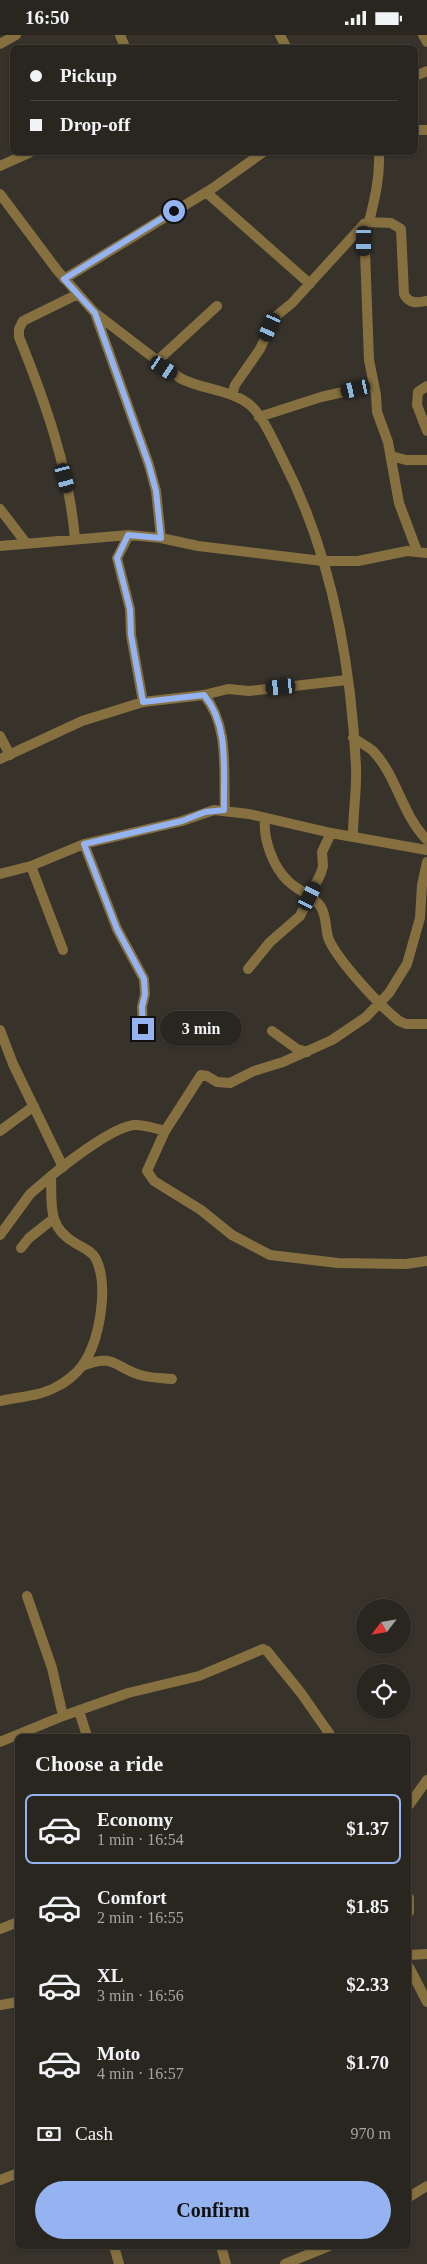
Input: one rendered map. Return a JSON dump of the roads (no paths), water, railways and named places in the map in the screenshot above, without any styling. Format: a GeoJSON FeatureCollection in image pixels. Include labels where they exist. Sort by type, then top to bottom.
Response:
{"type":"FeatureCollection","features":[{"type":"Feature","properties":{"kind":"street"},"geometry":{"type":"LineString","coordinates":[[0,44],[16,35]]}},
{"type":"Feature","properties":{"kind":"street"},"geometry":{"type":"LineString","coordinates":[[423,35],[427,42]]}},
{"type":"Feature","properties":{"kind":"street"},"geometry":{"type":"LineString","coordinates":[[0,166],[24,155]]}},
{"type":"Feature","properties":{"kind":"street"},"geometry":{"type":"LineString","coordinates":[[64,279],[206,192],[259,155]]}},
{"type":"Feature","properties":{"kind":"street"},"geometry":{"type":"LineString","coordinates":[[0,546],[128,535],[161,538],[198,546],[322,561],[358,561],[422,552],[399,503],[385,431],[377,412],[369,360],[364,275],[367,223],[378,182],[379,155]]}},
{"type":"Feature","properties":{"kind":"street"},"geometry":{"type":"LineString","coordinates":[[206,192],[310,284]]}},
{"type":"Feature","properties":{"kind":"street"},"geometry":{"type":"LineString","coordinates":[[0,194],[64,279],[95,313],[156,362],[193,385],[232,395],[252,406],[259,417],[303,499],[322,561],[342,644],[356,783],[353,835]]}},
{"type":"Feature","properties":{"kind":"street"},"geometry":{"type":"LineString","coordinates":[[232,395],[235,385],[260,349],[275,317],[310,284],[367,223],[391,223],[401,229],[404,294],[406,299],[414,303],[427,301]]}},
{"type":"Feature","properties":{"kind":"street"},"geometry":{"type":"LineString","coordinates":[[75,539],[70,494],[44,397],[19,337],[19,329],[23,321],[78,294]]}},
{"type":"Feature","properties":{"kind":"street"},"geometry":{"type":"LineString","coordinates":[[156,362],[217,306]]}},
{"type":"Feature","properties":{"kind":"street"},"geometry":{"type":"LineString","coordinates":[[95,313],[149,465],[156,491],[161,538]]}},
{"type":"Feature","properties":{"kind":"street"},"geometry":{"type":"LineString","coordinates":[[259,417],[321,397],[374,385]]}},
{"type":"Feature","properties":{"kind":"street"},"geometry":{"type":"LineString","coordinates":[[427,386],[418,393],[417,399],[427,431]]}},
{"type":"Feature","properties":{"kind":"street"},"geometry":{"type":"LineString","coordinates":[[391,456],[406,460],[427,460]]}},
{"type":"Feature","properties":{"kind":"street"},"geometry":{"type":"LineString","coordinates":[[0,509],[26,543]]}},
{"type":"Feature","properties":{"kind":"street"},"geometry":{"type":"LineString","coordinates":[[128,535],[117,558],[130,609],[131,635],[143,702]]}},
{"type":"Feature","properties":{"kind":"street"},"geometry":{"type":"LineString","coordinates":[[0,736],[5,757],[82,721],[143,702],[204,695],[219,690],[249,691],[347,680]]}},
{"type":"Feature","properties":{"kind":"street"},"geometry":{"type":"LineString","coordinates":[[204,695],[217,715],[221,728],[224,810]]}},
{"type":"Feature","properties":{"kind":"street"},"geometry":{"type":"LineString","coordinates":[[353,739],[372,751],[381,761],[404,808],[427,840]]}},
{"type":"Feature","properties":{"kind":"street"},"geometry":{"type":"LineString","coordinates":[[0,874],[31,866],[84,844],[182,821],[205,812],[224,810],[331,833],[353,835],[427,850]]}},
{"type":"Feature","properties":{"kind":"street"},"geometry":{"type":"LineString","coordinates":[[265,819],[266,833],[274,863],[288,881],[310,896],[321,907],[331,944],[356,977],[380,1004],[399,1021],[427,1024]]}},
{"type":"Feature","properties":{"kind":"street"},"geometry":{"type":"LineString","coordinates":[[248,969],[270,941],[300,916],[324,866],[322,852],[331,833]]}},
{"type":"Feature","properties":{"kind":"street"},"geometry":{"type":"LineString","coordinates":[[84,844],[117,929],[144,979],[143,1029]]}},
{"type":"Feature","properties":{"kind":"street"},"geometry":{"type":"LineString","coordinates":[[427,862],[422,885],[420,918],[407,964],[400,979],[380,1004],[345,1032],[283,1062],[254,1071],[230,1083],[217,1082],[201,1075],[165,1131],[149,1166],[148,1176],[201,1210],[232,1235],[280,1257],[338,1263],[406,1264],[427,1261]]}},
{"type":"Feature","properties":{"kind":"street"},"geometry":{"type":"LineString","coordinates":[[31,866],[63,950]]}},
{"type":"Feature","properties":{"kind":"street"},"geometry":{"type":"LineString","coordinates":[[0,1030],[13,1064],[63,1167]]}},
{"type":"Feature","properties":{"kind":"street"},"geometry":{"type":"LineString","coordinates":[[272,1031],[289,1041],[294,1047],[307,1051]]}},
{"type":"Feature","properties":{"kind":"street"},"geometry":{"type":"LineString","coordinates":[[0,1131],[34,1106]]}},
{"type":"Feature","properties":{"kind":"street"},"geometry":{"type":"LineString","coordinates":[[0,1235],[30,1194],[83,1151],[126,1126],[140,1125],[165,1131]]}},
{"type":"Feature","properties":{"kind":"street"},"geometry":{"type":"LineString","coordinates":[[51,1176],[53,1219],[62,1234],[93,1254],[102,1281],[102,1302],[98,1328],[82,1366]]}},
{"type":"Feature","properties":{"kind":"street"},"geometry":{"type":"LineString","coordinates":[[21,1248],[29,1237],[53,1219]]}},
{"type":"Feature","properties":{"kind":"street"},"geometry":{"type":"LineString","coordinates":[[0,1401],[54,1388],[67,1380],[82,1366],[97,1360],[111,1360],[143,1375],[172,1379]]}},
{"type":"Feature","properties":{"kind":"street"},"geometry":{"type":"LineString","coordinates":[[27,1596],[52,1668],[63,1716]]}},
{"type":"Feature","properties":{"kind":"street"},"geometry":{"type":"LineString","coordinates":[[19,1734],[63,1716],[140,1689],[198,1676],[263,1649],[267,1651],[301,1693],[330,1734]]}},
{"type":"Feature","properties":{"kind":"street"},"geometry":{"type":"LineString","coordinates":[[79,1711],[86,1734]]}},
{"type":"Feature","properties":{"kind":"street"},"geometry":{"type":"LineString","coordinates":[[0,1742],[15,1736]]}},
{"type":"Feature","properties":{"kind":"street"},"geometry":{"type":"LineString","coordinates":[[411,1802],[427,1780]]}},
{"type":"Feature","properties":{"kind":"street"},"geometry":{"type":"LineString","coordinates":[[0,1929],[15,1924]]}},
{"type":"Feature","properties":{"kind":"street"},"geometry":{"type":"LineString","coordinates":[[411,1955],[427,1954]]}},
{"type":"Feature","properties":{"kind":"street"},"geometry":{"type":"LineString","coordinates":[[411,1971],[427,2002]]}},
{"type":"Feature","properties":{"kind":"street"},"geometry":{"type":"LineString","coordinates":[[0,2005],[15,2002]]}},
{"type":"Feature","properties":{"kind":"street"},"geometry":{"type":"LineString","coordinates":[[0,2180],[15,2174]]}},
{"type":"Feature","properties":{"kind":"street"},"geometry":{"type":"LineString","coordinates":[[411,2196],[427,2186]]}},
{"type":"Feature","properties":{"kind":"street"},"geometry":{"type":"LineString","coordinates":[[115,2249],[120,2264]]}},
{"type":"Feature","properties":{"kind":"street"},"geometry":{"type":"LineString","coordinates":[[222,2249],[226,2264]]}},
{"type":"Feature","properties":{"kind":"street"},"geometry":{"type":"LineString","coordinates":[[285,2264],[322,2249]]}}]}
